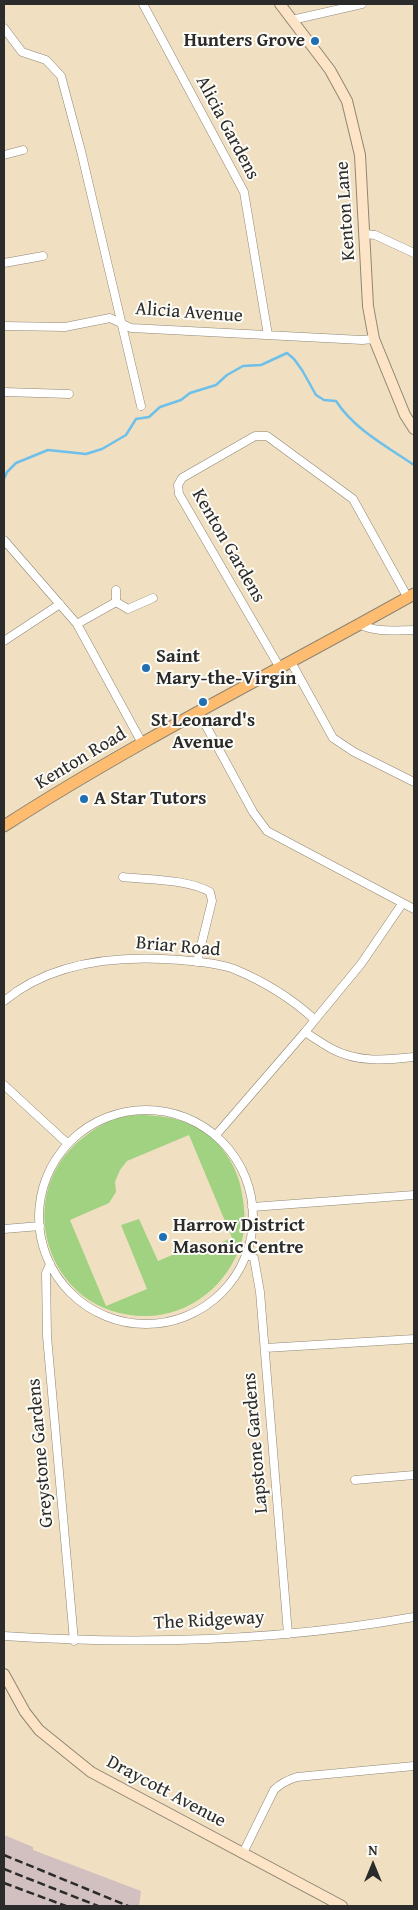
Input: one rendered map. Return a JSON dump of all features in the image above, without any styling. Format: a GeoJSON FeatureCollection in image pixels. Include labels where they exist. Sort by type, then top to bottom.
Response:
{"type":"FeatureCollection","features":[{"type":"Feature","properties":{"kind":"main road","name":"Kenton Road"},"geometry":{"type":"LineString","coordinates":[[4,826],[62,789],[142,743],[411,596]]}},
{"type":"Feature","properties":{"kind":"street","name":"Alicia Gardens"},"geometry":{"type":"LineString","coordinates":[[143,4],[244,192],[268,335]]}},
{"type":"Feature","properties":{"kind":"street","name":"Kenton Lane"},"geometry":{"type":"LineString","coordinates":[[280,4],[330,70],[347,101],[360,154],[368,306],[374,339],[405,415],[414,429]]}},
{"type":"Feature","properties":{"kind":"street"},"geometry":{"type":"LineString","coordinates":[[292,20],[362,4]]}},
{"type":"Feature","properties":{"kind":"street"},"geometry":{"type":"LineString","coordinates":[[4,28],[22,52],[46,60],[61,76],[81,151],[141,406]]}},
{"type":"Feature","properties":{"kind":"street"},"geometry":{"type":"LineString","coordinates":[[4,154],[23,150]]}},
{"type":"Feature","properties":{"kind":"street"},"geometry":{"type":"LineString","coordinates":[[365,234],[375,235],[414,253]]}},
{"type":"Feature","properties":{"kind":"street"},"geometry":{"type":"LineString","coordinates":[[4,263],[43,256]]}},
{"type":"Feature","properties":{"kind":"street","name":"Alicia Avenue"},"geometry":{"type":"LineString","coordinates":[[4,326],[65,328],[110,318],[131,328],[362,340],[374,339]]}},
{"type":"Feature","properties":{"kind":"street"},"geometry":{"type":"LineString","coordinates":[[4,392],[69,394]]}},
{"type":"Feature","properties":{"kind":"street","name":"Kenton Gardens"},"geometry":{"type":"LineString","coordinates":[[280,668],[178,494],[178,485],[182,478],[255,436],[267,436],[353,498],[411,596]]}},
{"type":"Feature","properties":{"kind":"street"},"geometry":{"type":"LineString","coordinates":[[4,540],[77,624],[142,743]]}},
{"type":"Feature","properties":{"kind":"street"},"geometry":{"type":"LineString","coordinates":[[116,590],[116,602]]}},
{"type":"Feature","properties":{"kind":"street"},"geometry":{"type":"LineString","coordinates":[[116,602],[128,609],[154,598]]}},
{"type":"Feature","properties":{"kind":"street"},"geometry":{"type":"LineString","coordinates":[[77,624],[116,602]]}},
{"type":"Feature","properties":{"kind":"street"},"geometry":{"type":"LineString","coordinates":[[4,640],[60,604]]}},
{"type":"Feature","properties":{"kind":"street"},"geometry":{"type":"LineString","coordinates":[[360,624],[368,629],[384,631],[414,630]]}},
{"type":"Feature","properties":{"kind":"street"},"geometry":{"type":"LineString","coordinates":[[291,662],[333,738],[354,752],[414,782]]}},
{"type":"Feature","properties":{"kind":"street"},"geometry":{"type":"LineString","coordinates":[[195,714],[205,724],[253,812],[267,831],[414,909]]}},
{"type":"Feature","properties":{"kind":"street"},"geometry":{"type":"LineString","coordinates":[[123,877],[190,884],[210,892],[212,901],[197,962]]}},
{"type":"Feature","properties":{"kind":"street"},"geometry":{"type":"LineString","coordinates":[[216,1135],[361,964],[402,904]]}},
{"type":"Feature","properties":{"kind":"street","name":"Briar Road"},"geometry":{"type":"LineString","coordinates":[[4,1001],[12,994],[45,977],[92,962],[150,958],[197,962],[232,969],[263,984],[300,1006],[314,1019]]}},
{"type":"Feature","properties":{"kind":"street"},"geometry":{"type":"LineString","coordinates":[[305,1032],[333,1050],[350,1057],[366,1060],[414,1057]]}},
{"type":"Feature","properties":{"kind":"street"},"geometry":{"type":"LineString","coordinates":[[4,1085],[68,1144]]}},
{"type":"Feature","properties":{"kind":"street"},"geometry":{"type":"LineString","coordinates":[[136,1110],[161,1111],[178,1115],[196,1121],[216,1135],[227,1147],[246,1178],[253,1223],[250,1246],[238,1272],[216,1299],[188,1316],[163,1323],[141,1325],[121,1322],[101,1315],[87,1308],[71,1294],[59,1280],[50,1264],[40,1226],[43,1190],[56,1161],[68,1144],[96,1122],[124,1112],[136,1110]]}},
{"type":"Feature","properties":{"kind":"street"},"geometry":{"type":"LineString","coordinates":[[252,1207],[414,1195]]}},
{"type":"Feature","properties":{"kind":"street"},"geometry":{"type":"LineString","coordinates":[[4,1229],[40,1226]]}},
{"type":"Feature","properties":{"kind":"street","name":"Lapstone Gardens"},"geometry":{"type":"LineString","coordinates":[[246,1254],[254,1258],[257,1270],[288,1634]]}},
{"type":"Feature","properties":{"kind":"street","name":"Greystone Gardens"},"geometry":{"type":"LineString","coordinates":[[50,1264],[46,1273],[48,1336],[74,1641]]}},
{"type":"Feature","properties":{"kind":"street"},"geometry":{"type":"LineString","coordinates":[[264,1348],[414,1339]]}},
{"type":"Feature","properties":{"kind":"street"},"geometry":{"type":"LineString","coordinates":[[355,1480],[414,1475]]}},
{"type":"Feature","properties":{"kind":"street","name":"The Ridgeway"},"geometry":{"type":"LineString","coordinates":[[4,1636],[74,1641],[185,1640],[288,1634],[414,1617]]}},
{"type":"Feature","properties":{"kind":"street","name":"Draycott Avenue"},"geometry":{"type":"LineString","coordinates":[[4,1674],[25,1712],[39,1730],[91,1772],[342,1906]]}},
{"type":"Feature","properties":{"kind":"street"},"geometry":{"type":"LineString","coordinates":[[243,1853],[274,1790],[280,1784],[297,1777],[414,1766]]}},
{"type":"Feature","properties":{"kind":"shaded area"},"geometry":{"type":"Polygon","coordinates":[[[4,1835],[33,1847],[33,1850],[141,1891],[139,1906],[4,1906],[4,1835]]]}},
{"type":"Feature","properties":{"kind":"green space"},"geometry":{"type":"Polygon","coordinates":[[[142,1115],[167,1117],[189,1123],[209,1135],[221,1147],[230,1161],[240,1184],[245,1220],[244,1233],[236,1256],[218,1283],[193,1304],[162,1315],[146,1316],[111,1311],[83,1296],[62,1274],[49,1246],[44,1216],[49,1186],[63,1158],[88,1134],[106,1123],[120,1117],[142,1115]],[[189,1135],[127,1161],[120,1170],[115,1182],[116,1192],[109,1203],[70,1220],[106,1306],[147,1289],[121,1225],[139,1219],[158,1261],[191,1247],[194,1254],[232,1238],[189,1135]]]}},
{"type":"Feature","properties":{"kind":"waterway"},"geometry":{"type":"LineString","coordinates":[[4,479],[7,472],[16,463],[48,450],[86,454],[102,449],[126,435],[136,419],[149,417],[160,407],[181,400],[190,393],[216,385],[227,375],[243,366],[261,365],[287,353],[302,370],[316,395],[324,400],[336,401],[352,421],[414,465]]}},
{"type":"Feature","properties":{"kind":"railway"},"geometry":{"type":"LineString","coordinates":[[4,1855],[128,1906]]}},
{"type":"Feature","properties":{"kind":"railway"},"geometry":{"type":"LineString","coordinates":[[4,1869],[98,1906]]}},
{"type":"Feature","properties":{"kind":"railway"},"geometry":{"type":"LineString","coordinates":[[4,1883],[66,1906]]}},
{"type":"Feature","properties":{"kind":"place","name":"Hunters Grove"},"geometry":{"type":"Point","coordinates":[315,41]}},
{"type":"Feature","properties":{"kind":"place","name":"Saint Mary-the-Virgin"},"geometry":{"type":"Point","coordinates":[146,668]}},
{"type":"Feature","properties":{"kind":"place","name":"St Leonard's Avenue"},"geometry":{"type":"Point","coordinates":[203,702]}},
{"type":"Feature","properties":{"kind":"place","name":"A Star Tutors"},"geometry":{"type":"Point","coordinates":[84,799]}},
{"type":"Feature","properties":{"kind":"place","name":"Harrow District Masonic Centre"},"geometry":{"type":"Point","coordinates":[163,1237]}}]}
